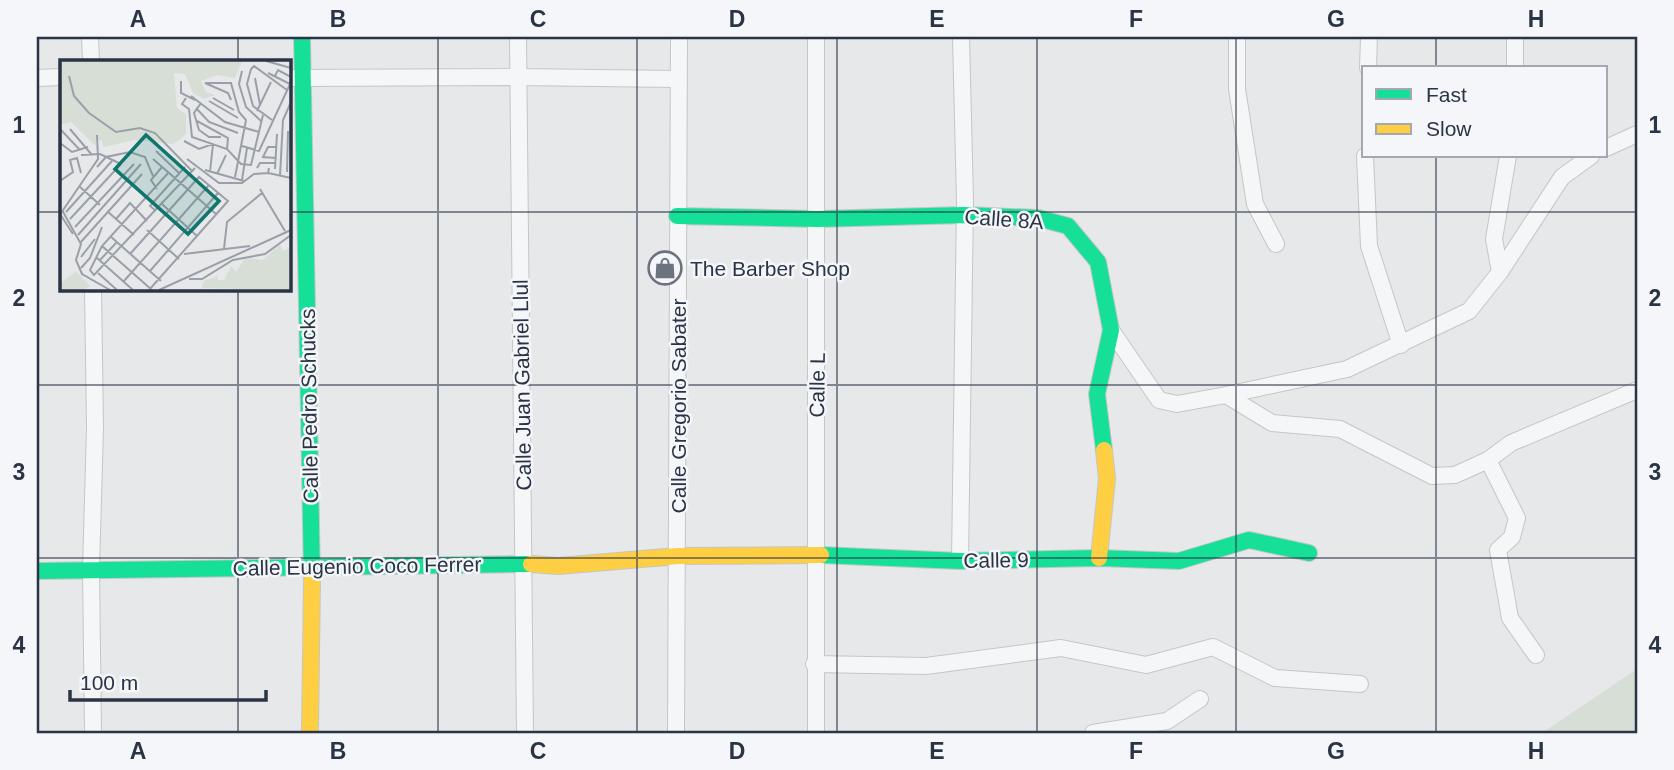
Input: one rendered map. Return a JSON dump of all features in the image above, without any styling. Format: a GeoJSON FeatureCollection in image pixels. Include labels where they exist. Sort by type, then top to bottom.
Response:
{"type":"FeatureCollection","features":[{"type":"Feature","properties":{"kind":"street"},"geometry":{"type":"LineString","coordinates":[[90,37],[91,60]]}},
{"type":"Feature","properties":{"kind":"street","name":"Calle Pedro Schucks"},"geometry":{"type":"LineString","coordinates":[[302,37],[296,78],[312,568],[310,733]]}},
{"type":"Feature","properties":{"kind":"street","name":"Calle Juan Gabriel Llul"},"geometry":{"type":"LineString","coordinates":[[518,37],[525,733]]}},
{"type":"Feature","properties":{"kind":"street","name":"Calle Gregorio Sabater"},"geometry":{"type":"LineString","coordinates":[[676,733],[679,37]]}},
{"type":"Feature","properties":{"kind":"street","name":"Calle L"},"geometry":{"type":"LineString","coordinates":[[816,37],[816,733]]}},
{"type":"Feature","properties":{"kind":"street"},"geometry":{"type":"LineString","coordinates":[[960,561],[964,215],[961,37]]}},
{"type":"Feature","properties":{"kind":"street"},"geometry":{"type":"LineString","coordinates":[[1237,37],[1237,89],[1255,204],[1276,244]]}},
{"type":"Feature","properties":{"kind":"street"},"geometry":{"type":"LineString","coordinates":[[1368,66],[1369,37]]}},
{"type":"Feature","properties":{"kind":"street"},"geometry":{"type":"LineString","coordinates":[[1515,37],[1515,66]]}},
{"type":"Feature","properties":{"kind":"street"},"geometry":{"type":"LineString","coordinates":[[37,78],[60,77]]}},
{"type":"Feature","properties":{"kind":"street"},"geometry":{"type":"LineString","coordinates":[[296,78],[678,79]]}},
{"type":"Feature","properties":{"kind":"street"},"geometry":{"type":"LineString","coordinates":[[1608,147],[1637,134]]}},
{"type":"Feature","properties":{"kind":"street"},"geometry":{"type":"LineString","coordinates":[[1365,158],[1369,246],[1401,345]]}},
{"type":"Feature","properties":{"kind":"street"},"geometry":{"type":"LineString","coordinates":[[1500,272],[1494,239],[1508,158]]}},
{"type":"Feature","properties":{"kind":"street"},"geometry":{"type":"LineString","coordinates":[[1111,330],[1158,400],[1177,404],[1347,369],[1469,311],[1500,272],[1562,177],[1588,158]]}},
{"type":"Feature","properties":{"kind":"street","name":"Calle 8A"},"geometry":{"type":"LineString","coordinates":[[677,216],[818,219],[964,215],[1038,218],[1068,226],[1098,262],[1111,330],[1097,394],[1107,479],[1098,558]]}},
{"type":"Feature","properties":{"kind":"street"},"geometry":{"type":"LineString","coordinates":[[93,290],[93,733]]}},
{"type":"Feature","properties":{"kind":"street"},"geometry":{"type":"LineString","coordinates":[[1227,395],[1272,422],[1340,429],[1432,476],[1455,475],[1488,460],[1511,443],[1637,390]]}},
{"type":"Feature","properties":{"kind":"street"},"geometry":{"type":"LineString","coordinates":[[1488,460],[1517,518],[1512,537],[1498,550],[1510,618],[1536,655]]}},
{"type":"Feature","properties":{"kind":"street","name":"Calle 9"},"geometry":{"type":"LineString","coordinates":[[678,556],[815,555],[960,561],[1098,558],[1179,561],[1249,540],[1309,553]]}},
{"type":"Feature","properties":{"kind":"street","name":"Calle Eugenio Coco Ferrer"},"geometry":{"type":"LineString","coordinates":[[37,571],[523,563],[558,566],[678,556]]}},
{"type":"Feature","properties":{"kind":"street"},"geometry":{"type":"LineString","coordinates":[[814,664],[926,666],[1061,648],[1146,665],[1213,647],[1275,678],[1360,684]]}},
{"type":"Feature","properties":{"kind":"street"},"geometry":{"type":"LineString","coordinates":[[1093,733],[1167,721],[1200,699]]}},
{"type":"Feature","properties":{"kind":"shaded area"},"geometry":{"type":"Polygon","coordinates":[[[1637,669],[1637,733],[1542,733],[1637,669]]]}},
{"type":"Feature","properties":{"kind":"traffic: fast"},"geometry":{"type":"LineString","coordinates":[[302,37],[312,579]]}},
{"type":"Feature","properties":{"kind":"traffic: fast"},"geometry":{"type":"LineString","coordinates":[[677,216],[818,219],[964,215],[1038,218],[1068,226],[1098,262],[1111,330],[1097,394],[1104,450]]}},
{"type":"Feature","properties":{"kind":"traffic: fast"},"geometry":{"type":"LineString","coordinates":[[821,555],[960,561],[1099,558],[1179,561],[1249,540],[1309,553]]}},
{"type":"Feature","properties":{"kind":"traffic: fast"},"geometry":{"type":"LineString","coordinates":[[37,571],[531,564]]}},
{"type":"Feature","properties":{"kind":"traffic: slow"},"geometry":{"type":"LineString","coordinates":[[1099,558],[1107,479],[1104,450]]}},
{"type":"Feature","properties":{"kind":"traffic: slow"},"geometry":{"type":"LineString","coordinates":[[531,564],[558,566],[678,556],[821,555]]}},
{"type":"Feature","properties":{"kind":"traffic: slow"},"geometry":{"type":"LineString","coordinates":[[310,733],[312,579]]}},
{"type":"Feature","properties":{"kind":"place","name":"The Barber Shop"},"geometry":{"type":"Point","coordinates":[665,268]}}]}
